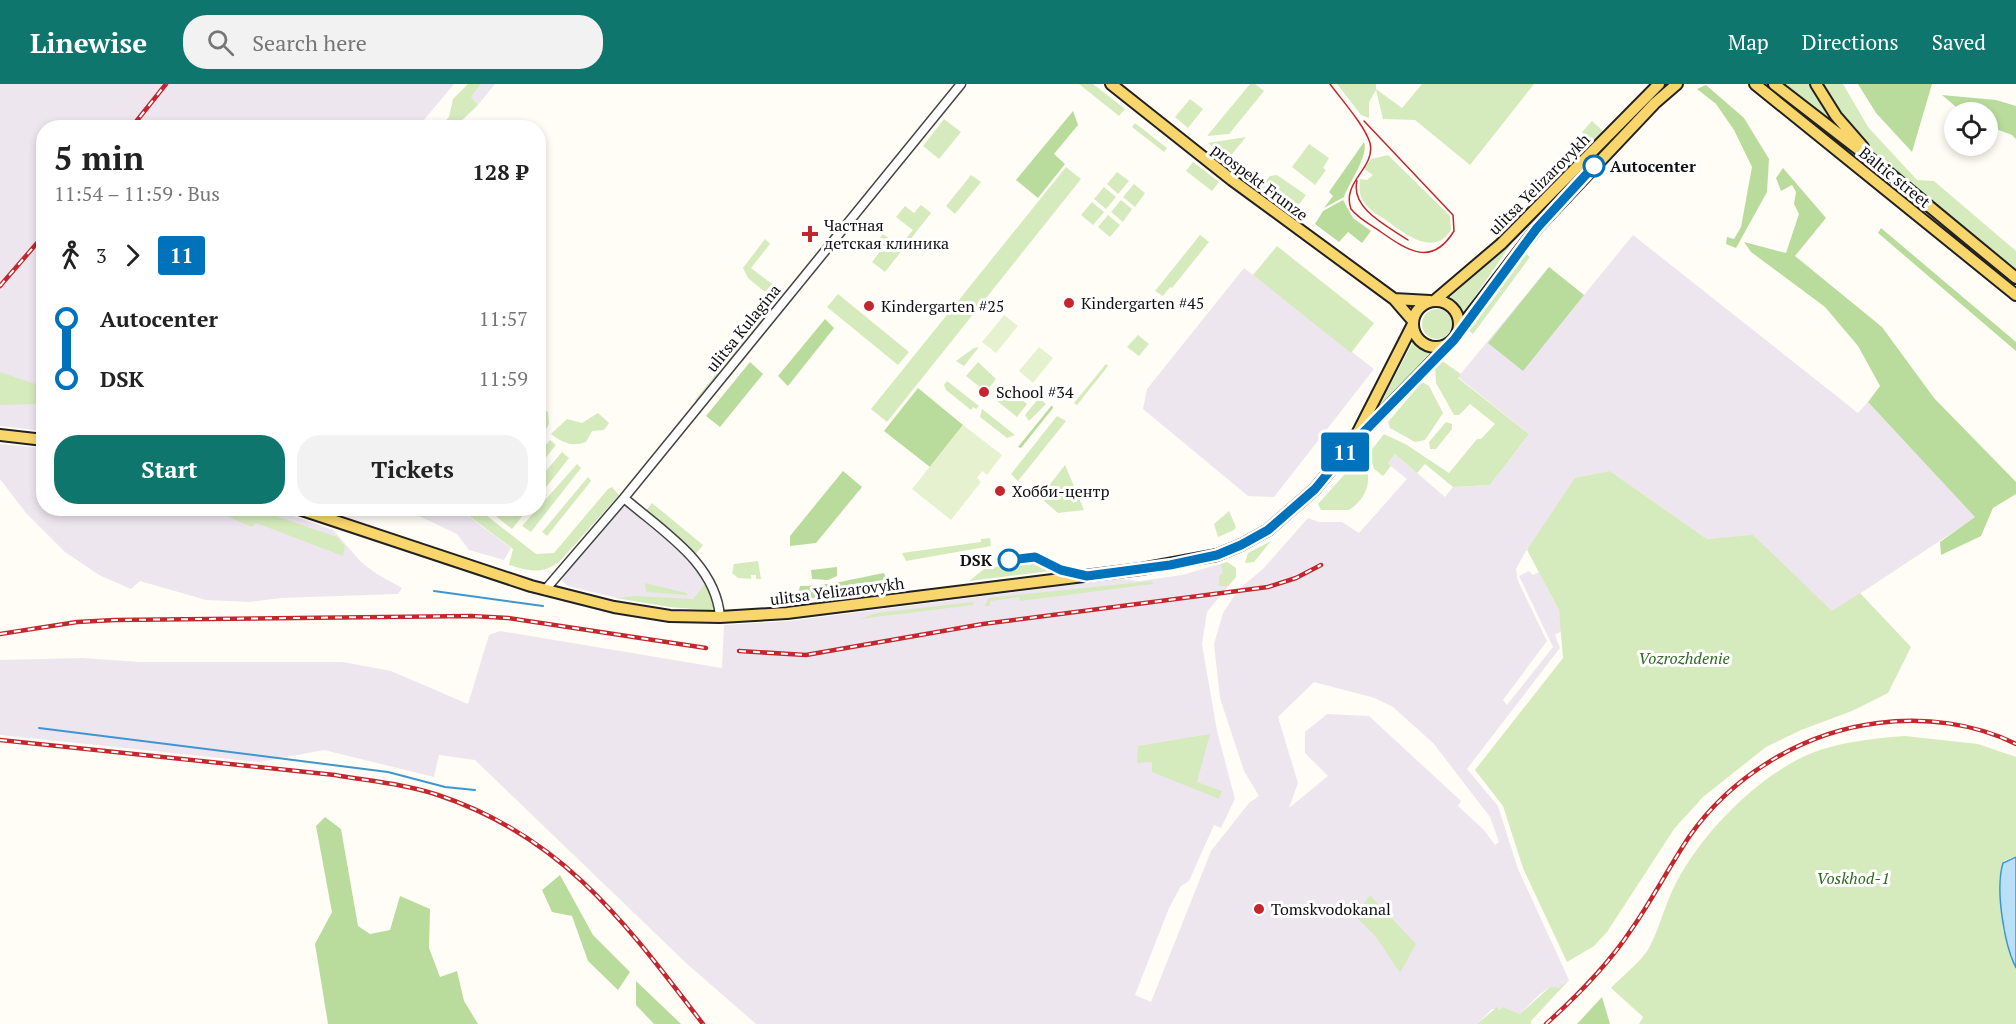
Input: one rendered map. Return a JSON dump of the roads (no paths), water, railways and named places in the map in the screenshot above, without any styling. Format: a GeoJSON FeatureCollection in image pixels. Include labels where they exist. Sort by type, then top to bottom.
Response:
{"type":"FeatureCollection","features":[{"type":"Feature","properties":{"kind":"main road","name":"prospekt Frunze"},"geometry":{"type":"LineString","coordinates":[[1111,84],[1232,180],[1394,299],[1413,323]]}},
{"type":"Feature","properties":{"kind":"main road","name":"ulitsa Yelizarovykh"},"geometry":{"type":"LineString","coordinates":[[1432,301],[1508,238],[1659,84]]}},
{"type":"Feature","properties":{"kind":"main road","name":"ulitsa Yelizarovykh"},"geometry":{"type":"LineString","coordinates":[[1460,328],[1537,228],[1655,103],[1677,84]]}},
{"type":"Feature","properties":{"kind":"main road","name":"Baltic street"},"geometry":{"type":"LineString","coordinates":[[1755,84],[2016,295]]}},
{"type":"Feature","properties":{"kind":"main road","name":"Baltic street"},"geometry":{"type":"LineString","coordinates":[[1774,84],[1884,169],[2016,278]]}},
{"type":"Feature","properties":{"kind":"main road"},"geometry":{"type":"LineString","coordinates":[[1816,84],[1844,126],[1884,169]]}},
{"type":"Feature","properties":{"kind":"main road"},"geometry":{"type":"LineString","coordinates":[[1394,299],[1432,301],[1448,304],[1454,309],[1460,328],[1450,343],[1437,347],[1423,343],[1414,332],[1413,323],[1418,309],[1432,301]]}},
{"type":"Feature","properties":{"kind":"main road","name":"ulitsa Yelizarovykh"},"geometry":{"type":"LineString","coordinates":[[1352,444],[1413,323]]}},
{"type":"Feature","properties":{"kind":"main road","name":"ulitsa Yelizarovykh"},"geometry":{"type":"LineString","coordinates":[[320,516],[545,590],[614,607],[670,616],[720,617],[787,613],[1109,573],[1217,555],[1253,539],[1292,511],[1315,489],[1352,444],[1450,343]]}},
{"type":"Feature","properties":{"kind":"main road"},"geometry":{"type":"LineString","coordinates":[[0,435],[36,439]]}},
{"type":"Feature","properties":{"kind":"street","name":"ulitsa Kulagina"},"geometry":{"type":"LineString","coordinates":[[545,590],[624,498],[961,84]]}},
{"type":"Feature","properties":{"kind":"street"},"geometry":{"type":"LineString","coordinates":[[624,498],[698,563],[713,584],[720,617]]}},
{"type":"Feature","properties":{"kind":"water"},"geometry":{"type":"Polygon","coordinates":[[[2016,857],[2016,968],[2002,916],[2000,887],[2003,863],[2016,857]]]}},
{"type":"Feature","properties":{"kind":"waterway"},"geometry":{"type":"LineString","coordinates":[[434,591],[543,606]]}},
{"type":"Feature","properties":{"kind":"waterway"},"geometry":{"type":"LineString","coordinates":[[39,728],[388,772],[445,787],[475,790]]}},
{"type":"Feature","properties":{"kind":"tram line"},"geometry":{"type":"LineString","coordinates":[[1330,84],[1358,121],[1370,143],[1368,160],[1351,191],[1349,199],[1351,209],[1365,222],[1410,250],[1428,252],[1437,249],[1454,231],[1453,215],[1364,121]]}},
{"type":"Feature","properties":{"kind":"tram line"},"geometry":{"type":"LineString","coordinates":[[1357,181],[1356,191],[1365,209],[1408,240]]}},
{"type":"Feature","properties":{"kind":"railway"},"geometry":{"type":"LineString","coordinates":[[137,120],[166,84]]}},
{"type":"Feature","properties":{"kind":"railway"},"geometry":{"type":"LineString","coordinates":[[0,286],[36,244]]}},
{"type":"Feature","properties":{"kind":"railway"},"geometry":{"type":"LineString","coordinates":[[739,651],[806,655],[983,624],[1268,587],[1296,578],[1321,565]]}},
{"type":"Feature","properties":{"kind":"railway"},"geometry":{"type":"LineString","coordinates":[[0,634],[77,622],[115,620],[471,616],[508,618],[706,648]]}},
{"type":"Feature","properties":{"kind":"railway"},"geometry":{"type":"LineString","coordinates":[[1546,1024],[1592,980],[1622,943],[1689,837],[1706,815],[1726,794],[1772,760],[1823,736],[1850,728],[1895,721],[1948,723],[1983,731],[2016,744]]}},
{"type":"Feature","properties":{"kind":"railway"},"geometry":{"type":"LineString","coordinates":[[0,740],[335,775],[400,785],[438,795],[482,813],[522,834],[557,860],[619,919],[703,1024]]}},
{"type":"Feature","properties":{"kind":"place","name":"Autocenter"},"geometry":{"type":"Point","coordinates":[1594,166]}},
{"type":"Feature","properties":{"kind":"place","name":"Частная детская клиника"},"geometry":{"type":"Point","coordinates":[810,234]}},
{"type":"Feature","properties":{"kind":"place","name":"Kindergarten #45"},"geometry":{"type":"Point","coordinates":[1069,303]}},
{"type":"Feature","properties":{"kind":"place","name":"Kindergarten #25"},"geometry":{"type":"Point","coordinates":[869,306]}},
{"type":"Feature","properties":{"kind":"place","name":"School #34"},"geometry":{"type":"Point","coordinates":[984,392]}},
{"type":"Feature","properties":{"kind":"place","name":"Хобби-центр"},"geometry":{"type":"Point","coordinates":[1000,491]}},
{"type":"Feature","properties":{"kind":"place","name":"DSK"},"geometry":{"type":"Point","coordinates":[1009,560]}},
{"type":"Feature","properties":{"kind":"place","name":"Tomskvodokanal"},"geometry":{"type":"Point","coordinates":[1259,909]}},
{"type":"Feature","properties":{"kind":"park label","name":"Vozrozhdenie"},"geometry":{"type":"Point","coordinates":[1684,658]}},
{"type":"Feature","properties":{"kind":"park label","name":"Voskhod-1"},"geometry":{"type":"Point","coordinates":[1853,878]}}]}
